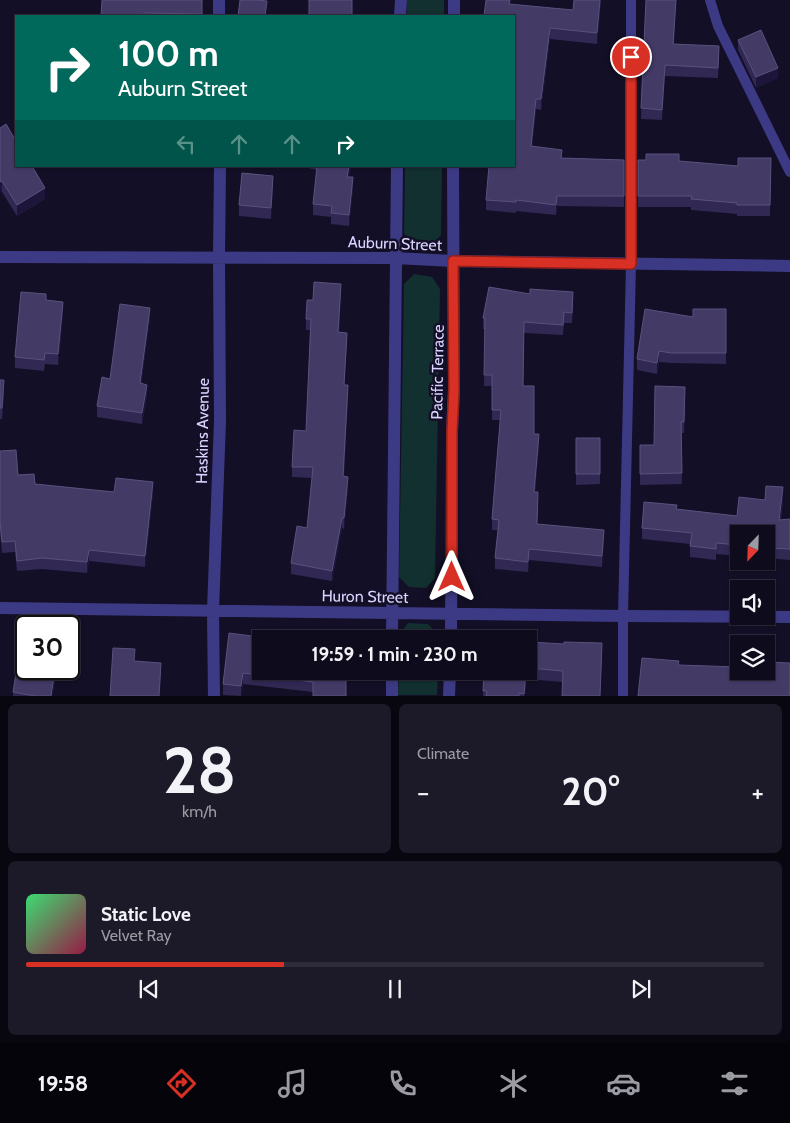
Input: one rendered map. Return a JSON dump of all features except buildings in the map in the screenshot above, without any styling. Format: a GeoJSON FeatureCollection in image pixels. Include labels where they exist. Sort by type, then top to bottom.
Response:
{"type":"FeatureCollection","features":[{"type":"Feature","properties":{"kind":"street"},"geometry":{"type":"LineString","coordinates":[[219,0],[219,15]]}},
{"type":"Feature","properties":{"kind":"street"},"geometry":{"type":"LineString","coordinates":[[400,15],[401,0]]}},
{"type":"Feature","properties":{"kind":"street"},"geometry":{"type":"LineString","coordinates":[[454,0],[454,15]]}},
{"type":"Feature","properties":{"kind":"street","name":"Haskins Avenue"},"geometry":{"type":"LineString","coordinates":[[214,696],[213,611],[220,422],[220,167]]}},
{"type":"Feature","properties":{"kind":"street"},"geometry":{"type":"LineString","coordinates":[[392,630],[397,167]]}},
{"type":"Feature","properties":{"kind":"street","name":"Pacific Terrace"},"geometry":{"type":"LineString","coordinates":[[451,630],[454,167]]}},
{"type":"Feature","properties":{"kind":"street","name":"Auburn Street"},"geometry":{"type":"LineString","coordinates":[[0,257],[396,258],[453,261],[790,266]]}},
{"type":"Feature","properties":{"kind":"street","name":"Huron Street"},"geometry":{"type":"LineString","coordinates":[[0,608],[790,617]]}},
{"type":"Feature","properties":{"kind":"street"},"geometry":{"type":"LineString","coordinates":[[392,680],[392,696]]}},
{"type":"Feature","properties":{"kind":"street"},"geometry":{"type":"LineString","coordinates":[[449,696],[450,680]]}},
{"type":"Feature","properties":{"kind":"lane"},"geometry":{"type":"LineString","coordinates":[[623,696],[631,264],[630,0]]}},
{"type":"Feature","properties":{"kind":"lane"},"geometry":{"type":"LineString","coordinates":[[710,0],[718,26],[790,172]]}},
{"type":"Feature","properties":{"kind":"green space"},"geometry":{"type":"Polygon","coordinates":[[[407,0],[444,0],[444,15],[407,15],[407,0]]]}},
{"type":"Feature","properties":{"kind":"green space"},"geometry":{"type":"Polygon","coordinates":[[[405,167],[442,167],[441,235],[432,245],[413,245],[404,233],[405,167]]]}},
{"type":"Feature","properties":{"kind":"green space"},"geometry":{"type":"Polygon","coordinates":[[[414,274],[432,277],[440,289],[435,578],[426,588],[409,587],[399,577],[404,284],[414,274]]]}},
{"type":"Feature","properties":{"kind":"green space"},"geometry":{"type":"Polygon","coordinates":[[[408,623],[428,624],[434,630],[403,630],[408,623]]]}},
{"type":"Feature","properties":{"kind":"green space"},"geometry":{"type":"Polygon","coordinates":[[[399,680],[438,680],[437,695],[398,695],[399,680]]]}},
{"type":"Feature","properties":{"kind":"route"},"geometry":{"type":"LineString","coordinates":[[452,577],[453,261],[631,264],[631,57]]}}]}
